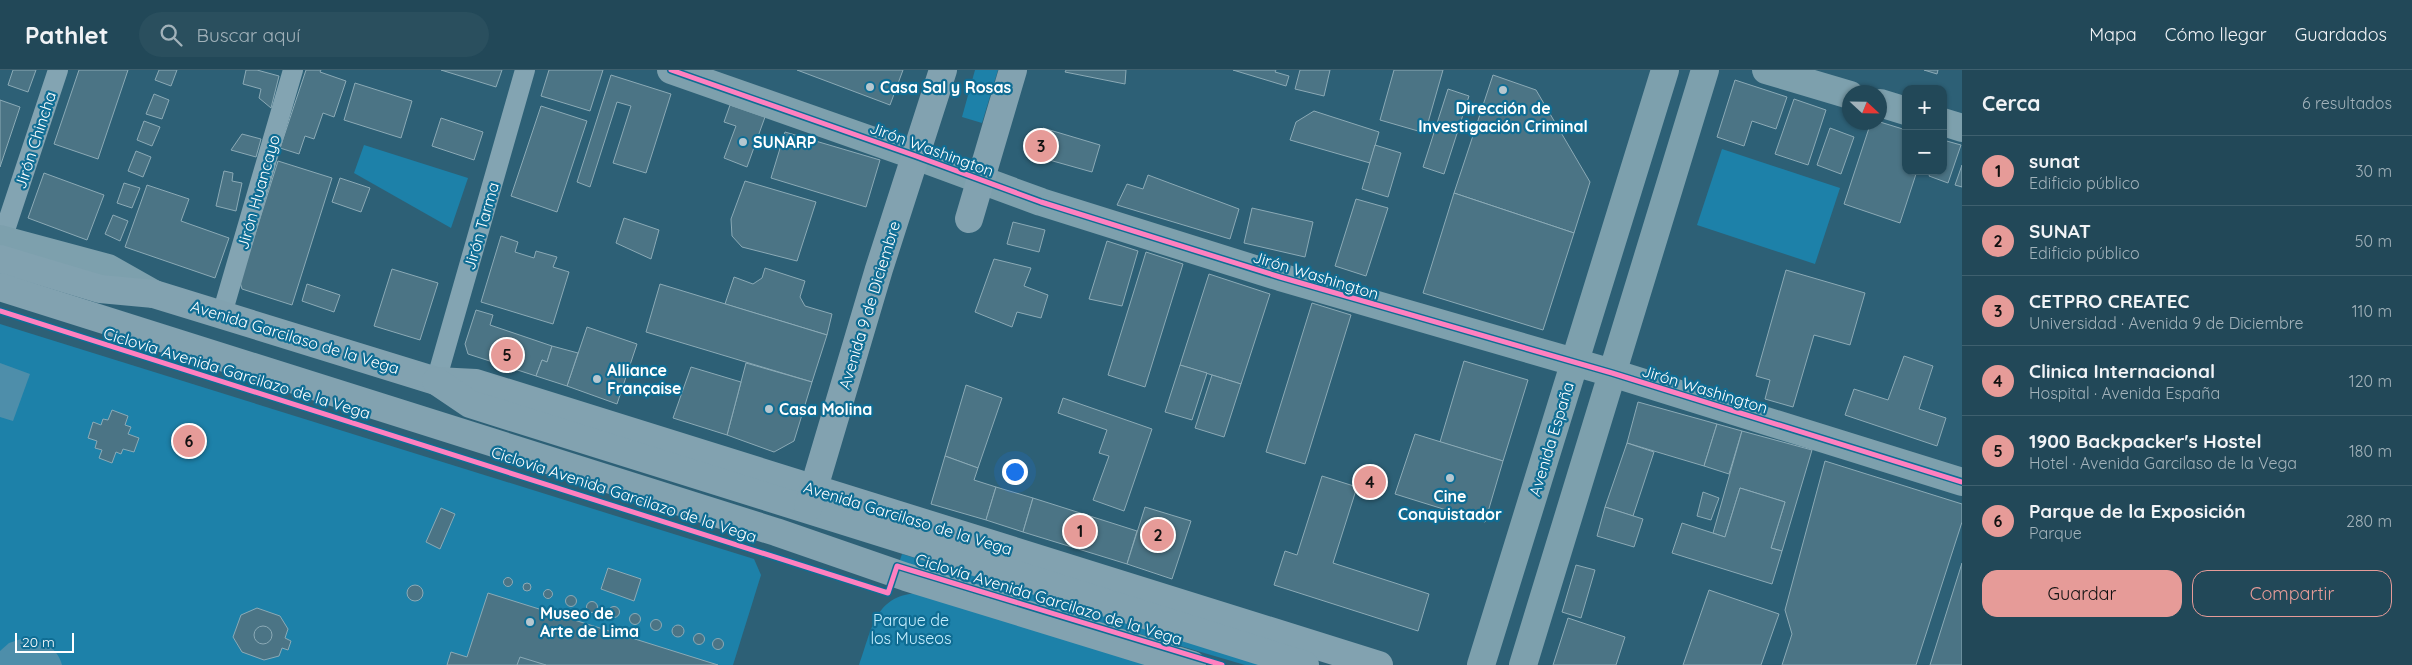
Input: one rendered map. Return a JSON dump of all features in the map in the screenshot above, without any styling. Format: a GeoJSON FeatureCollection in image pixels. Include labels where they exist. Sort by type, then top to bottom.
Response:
{"type":"FeatureCollection","features":[{"type":"Feature","properties":{"kind":"main road","name":"Avenida 9 de Diciembre"},"geometry":{"type":"LineString","coordinates":[[801,541],[811,500],[879,269],[943,70]]}},
{"type":"Feature","properties":{"kind":"main road"},"geometry":{"type":"LineString","coordinates":[[969,219],[1013,70]]}},
{"type":"Feature","properties":{"kind":"main road","name":"Avenida Garcilaso de la Vega"},"geometry":{"type":"LineString","coordinates":[[1,246],[100,289],[154,294],[222,314],[436,381],[470,404],[811,500],[1305,665]]}},
{"type":"Feature","properties":{"kind":"main road"},"geometry":{"type":"LineString","coordinates":[[0,287],[801,541],[906,577],[1192,665]]}},
{"type":"Feature","properties":{"kind":"main road","name":"Avenida Garcilaso de la Vega"},"geometry":{"type":"LineString","coordinates":[[811,500],[924,522],[1379,665]]}},
{"type":"Feature","properties":{"kind":"street","name":"Jirón Chincha"},"geometry":{"type":"LineString","coordinates":[[1,246],[58,70]]}},
{"type":"Feature","properties":{"kind":"street","name":"Jirón Huancayo"},"geometry":{"type":"LineString","coordinates":[[222,314],[293,70]]}},
{"type":"Feature","properties":{"kind":"street","name":"Jirón Tarma"},"geometry":{"type":"LineString","coordinates":[[436,381],[524,70]]}},
{"type":"Feature","properties":{"kind":"street","name":"Jirón Washington"},"geometry":{"type":"LineString","coordinates":[[671,70],[1041,202],[1271,275],[1593,368],[1962,482]]}},
{"type":"Feature","properties":{"kind":"street","name":"Avenida España"},"geometry":{"type":"LineString","coordinates":[[1524,665],[1665,70]]}},
{"type":"Feature","properties":{"kind":"street","name":"Avenida España"},"geometry":{"type":"LineString","coordinates":[[1481,665],[1705,70]]}},
{"type":"Feature","properties":{"kind":"street"},"geometry":{"type":"LineString","coordinates":[[1766,70],[1842,93]]}},
{"type":"Feature","properties":{"kind":"street"},"geometry":{"type":"LineString","coordinates":[[1887,105],[1902,110]]}},
{"type":"Feature","properties":{"kind":"street"},"geometry":{"type":"LineString","coordinates":[[1947,123],[1962,128]]}},
{"type":"Feature","properties":{"kind":"green space"},"geometry":{"type":"Polygon","coordinates":[[[975,70],[998,70],[982,123],[962,117],[975,70]]]}},
{"type":"Feature","properties":{"kind":"green space"},"geometry":{"type":"Polygon","coordinates":[[[364,145],[468,178],[451,228],[354,173],[364,145]]]}},
{"type":"Feature","properties":{"kind":"green space"},"geometry":{"type":"Polygon","coordinates":[[[1722,149],[1840,188],[1815,264],[1697,225],[1722,149]]]}},
{"type":"Feature","properties":{"kind":"green space"},"geometry":{"type":"Polygon","coordinates":[[[0,324],[754,559],[761,575],[733,665],[0,665],[0,324]]]}},
{"type":"Feature","properties":{"kind":"green space"},"geometry":{"type":"Polygon","coordinates":[[[902,554],[1273,665],[1245,665],[899,563],[902,554]]]}},
{"type":"Feature","properties":{"kind":"green space","name":"Parque de los Museos"},"geometry":{"type":"Polygon","coordinates":[[[917,593],[1152,665],[859,665],[872,628],[883,608],[903,596],[917,593]]]}},
{"type":"Feature","properties":{"kind":"shaded area"},"geometry":{"type":"Polygon","coordinates":[[[0,363],[30,374],[13,421],[0,417],[0,363]]]}},
{"type":"Feature","properties":{"kind":"shaded area"},"geometry":{"type":"Polygon","coordinates":[[[21,639],[34,640],[46,644],[56,652],[62,665],[0,665],[0,651],[9,643],[21,639]]]}},
{"type":"Feature","properties":{"kind":"building"},"geometry":{"type":"Polygon","coordinates":[[[13,70],[36,70],[28,92],[8,85],[13,70]]]}},
{"type":"Feature","properties":{"kind":"building"},"geometry":{"type":"Polygon","coordinates":[[[79,70],[128,70],[98,159],[54,144],[79,70]]]}},
{"type":"Feature","properties":{"kind":"building"},"geometry":{"type":"Polygon","coordinates":[[[159,70],[177,70],[171,86],[155,80],[159,70]]]}},
{"type":"Feature","properties":{"kind":"building"},"geometry":{"type":"Polygon","coordinates":[[[246,70],[257,70],[279,76],[271,108],[259,98],[261,89],[243,84],[246,70]]]}},
{"type":"Feature","properties":{"kind":"building"},"geometry":{"type":"Polygon","coordinates":[[[306,70],[321,70],[320,72],[346,81],[334,117],[323,113],[314,139],[305,136],[299,154],[280,148],[306,70]]]}},
{"type":"Feature","properties":{"kind":"building"},"geometry":{"type":"Polygon","coordinates":[[[441,70],[502,70],[496,87],[441,70]]]}},
{"type":"Feature","properties":{"kind":"building"},"geometry":{"type":"Polygon","coordinates":[[[549,70],[603,70],[590,111],[541,96],[549,70]]]}},
{"type":"Feature","properties":{"kind":"building","name":"Casa Sal y Rosas"},"geometry":{"type":"Polygon","coordinates":[[[797,70],[903,70],[890,105],[797,70]]]}},
{"type":"Feature","properties":{"kind":"building"},"geometry":{"type":"Polygon","coordinates":[[[1066,70],[1126,70],[1125,84],[1065,72],[1066,70]]]}},
{"type":"Feature","properties":{"kind":"building"},"geometry":{"type":"Polygon","coordinates":[[[1233,70],[1276,70],[1275,72],[1289,76],[1286,86],[1233,70]]]}},
{"type":"Feature","properties":{"kind":"building"},"geometry":{"type":"Polygon","coordinates":[[[1300,70],[1330,70],[1324,96],[1295,89],[1300,70]]]}},
{"type":"Feature","properties":{"kind":"building"},"geometry":{"type":"Polygon","coordinates":[[[1394,70],[1443,70],[1425,133],[1380,120],[1394,70]]]}},
{"type":"Feature","properties":{"kind":"building"},"geometry":{"type":"Polygon","coordinates":[[[1924,70],[1938,70],[1937,74],[1924,70]]]}},
{"type":"Feature","properties":{"kind":"building"},"geometry":{"type":"Polygon","coordinates":[[[611,75],[671,94],[646,173],[613,163],[631,106],[617,102],[590,187],[577,182],[611,75]]]}},
{"type":"Feature","properties":{"kind":"building"},"geometry":{"type":"Polygon","coordinates":[[[1493,75],[1536,90],[1590,182],[1574,233],[1454,193],[1493,75]]]}},
{"type":"Feature","properties":{"kind":"building"},"geometry":{"type":"Polygon","coordinates":[[[1735,80],[1787,97],[1776,129],[1752,121],[1744,146],[1717,137],[1735,80]]]}},
{"type":"Feature","properties":{"kind":"building"},"geometry":{"type":"Polygon","coordinates":[[[355,83],[412,101],[401,138],[344,120],[355,83]]]}},
{"type":"Feature","properties":{"kind":"building"},"geometry":{"type":"Polygon","coordinates":[[[1448,89],[1469,96],[1444,174],[1423,167],[1448,89]]]}},
{"type":"Feature","properties":{"kind":"building"},"geometry":{"type":"Polygon","coordinates":[[[154,94],[169,100],[162,119],[146,114],[154,94]]]}},
{"type":"Feature","properties":{"kind":"building"},"geometry":{"type":"Polygon","coordinates":[[[1794,99],[1826,110],[1808,165],[1775,154],[1794,99]]]}},
{"type":"Feature","properties":{"kind":"building"},"geometry":{"type":"Polygon","coordinates":[[[0,100],[20,107],[0,167],[0,100]]]}},
{"type":"Feature","properties":{"kind":"building","name":"SUNARP"},"geometry":{"type":"Polygon","coordinates":[[[730,105],[765,117],[747,167],[724,158],[736,126],[724,122],[730,105]]]}},
{"type":"Feature","properties":{"kind":"building"},"geometry":{"type":"Polygon","coordinates":[[[541,106],[587,121],[557,212],[511,196],[541,106]]]}},
{"type":"Feature","properties":{"kind":"building"},"geometry":{"type":"Polygon","coordinates":[[[1314,111],[1379,132],[1370,163],[1290,140],[1296,122],[1314,111]]]}},
{"type":"Feature","properties":{"kind":"building"},"geometry":{"type":"Polygon","coordinates":[[[441,118],[483,132],[474,160],[432,146],[441,118]]]}},
{"type":"Feature","properties":{"kind":"building"},"geometry":{"type":"Polygon","coordinates":[[[144,121],[160,127],[152,146],[137,140],[144,121]]]}},
{"type":"Feature","properties":{"kind":"building"},"geometry":{"type":"Polygon","coordinates":[[[1887,124],[1902,129],[1902,175],[1916,175],[1900,223],[1844,204],[1868,130],[1887,130],[1887,124]]]}},
{"type":"Feature","properties":{"kind":"building"},"geometry":{"type":"Polygon","coordinates":[[[1043,128],[1100,145],[1092,172],[1035,156],[1043,128]]]}},
{"type":"Feature","properties":{"kind":"building"},"geometry":{"type":"Polygon","coordinates":[[[1830,128],[1854,137],[1841,174],[1817,165],[1830,128]]]}},
{"type":"Feature","properties":{"kind":"building"},"geometry":{"type":"Polygon","coordinates":[[[785,132],[880,160],[866,207],[771,178],[785,132]]]}},
{"type":"Feature","properties":{"kind":"building"},"geometry":{"type":"Polygon","coordinates":[[[242,134],[261,139],[256,157],[231,150],[242,134]]]}},
{"type":"Feature","properties":{"kind":"building"},"geometry":{"type":"Polygon","coordinates":[[[1947,141],[1961,145],[1948,183],[1929,176],[1947,175],[1947,141]]]}},
{"type":"Feature","properties":{"kind":"building"},"geometry":{"type":"Polygon","coordinates":[[[1375,145],[1401,153],[1388,197],[1362,189],[1375,145]]]}},
{"type":"Feature","properties":{"kind":"building"},"geometry":{"type":"Polygon","coordinates":[[[136,151],[151,157],[143,177],[128,171],[136,151]]]}},
{"type":"Feature","properties":{"kind":"building"},"geometry":{"type":"Polygon","coordinates":[[[278,161],[332,178],[292,305],[242,289],[240,282],[278,161]]]}},
{"type":"Feature","properties":{"kind":"building"},"geometry":{"type":"Polygon","coordinates":[[[1962,165],[1962,187],[1955,185],[1962,165]]]}},
{"type":"Feature","properties":{"kind":"building"},"geometry":{"type":"Polygon","coordinates":[[[224,171],[233,173],[232,181],[242,183],[236,211],[216,206],[224,171]]]}},
{"type":"Feature","properties":{"kind":"building"},"geometry":{"type":"Polygon","coordinates":[[[44,173],[104,195],[87,240],[28,218],[44,173]]]}},
{"type":"Feature","properties":{"kind":"building"},"geometry":{"type":"Polygon","coordinates":[[[1148,175],[1239,209],[1230,239],[1117,205],[1127,184],[1143,189],[1148,175]]]}},
{"type":"Feature","properties":{"kind":"building"},"geometry":{"type":"Polygon","coordinates":[[[340,178],[370,188],[361,212],[332,202],[340,178]]]}},
{"type":"Feature","properties":{"kind":"building"},"geometry":{"type":"Polygon","coordinates":[[[745,181],[816,202],[797,261],[742,247],[732,236],[731,219],[745,181]]]}},
{"type":"Feature","properties":{"kind":"building"},"geometry":{"type":"Polygon","coordinates":[[[124,183],[140,188],[132,208],[117,203],[124,183]]]}},
{"type":"Feature","properties":{"kind":"building"},"geometry":{"type":"Polygon","coordinates":[[[147,185],[189,199],[181,221],[229,238],[215,278],[125,247],[147,185]]]}},
{"type":"Feature","properties":{"kind":"building"},"geometry":{"type":"Polygon","coordinates":[[[1454,193],[1574,233],[1543,330],[1423,293],[1454,193]]]}},
{"type":"Feature","properties":{"kind":"building"},"geometry":{"type":"Polygon","coordinates":[[[1356,199],[1388,208],[1366,276],[1335,266],[1356,199]]]}},
{"type":"Feature","properties":{"kind":"building"},"geometry":{"type":"Polygon","coordinates":[[[1252,208],[1313,222],[1305,257],[1244,243],[1252,208]]]}},
{"type":"Feature","properties":{"kind":"building"},"geometry":{"type":"Polygon","coordinates":[[[113,215],[128,221],[120,241],[105,234],[113,215]]]}},
{"type":"Feature","properties":{"kind":"building"},"geometry":{"type":"Polygon","coordinates":[[[624,218],[659,230],[651,259],[616,243],[624,218]]]}},
{"type":"Feature","properties":{"kind":"building"},"geometry":{"type":"Polygon","coordinates":[[[1013,222],[1045,230],[1039,252],[1007,244],[1013,222]]]}},
{"type":"Feature","properties":{"kind":"building"},"geometry":{"type":"Polygon","coordinates":[[[501,236],[518,242],[515,252],[534,258],[536,251],[557,257],[553,267],[569,272],[553,324],[481,302],[501,236]]]}},
{"type":"Feature","properties":{"kind":"building"},"geometry":{"type":"Polygon","coordinates":[[[1107,241],[1138,251],[1122,306],[1089,299],[1107,241]]]}},
{"type":"Feature","properties":{"kind":"building"},"geometry":{"type":"Polygon","coordinates":[[[1146,252],[1183,264],[1145,387],[1108,375],[1146,252]]]}},
{"type":"Feature","properties":{"kind":"building"},"geometry":{"type":"Polygon","coordinates":[[[994,259],[1031,268],[1024,286],[1048,295],[1041,318],[1017,312],[1012,327],[975,312],[994,259]]]}},
{"type":"Feature","properties":{"kind":"building"},"geometry":{"type":"Polygon","coordinates":[[[765,268],[805,281],[800,297],[805,306],[832,314],[827,335],[725,304],[734,277],[753,284],[762,278],[765,268]]]}},
{"type":"Feature","properties":{"kind":"building"},"geometry":{"type":"Polygon","coordinates":[[[392,269],[438,283],[420,340],[374,326],[392,269]]]}},
{"type":"Feature","properties":{"kind":"building"},"geometry":{"type":"Polygon","coordinates":[[[1786,270],[1865,293],[1850,345],[1814,335],[1793,407],[1765,399],[1770,380],[1756,376],[1786,270]]]}},
{"type":"Feature","properties":{"kind":"building"},"geometry":{"type":"Polygon","coordinates":[[[1209,274],[1270,294],[1241,384],[1180,365],[1209,274]]]}},
{"type":"Feature","properties":{"kind":"building"},"geometry":{"type":"Polygon","coordinates":[[[307,284],[340,295],[334,312],[302,301],[307,284]]]}},
{"type":"Feature","properties":{"kind":"building"},"geometry":{"type":"Polygon","coordinates":[[[660,284],[827,335],[812,382],[646,332],[660,284]]]}},
{"type":"Feature","properties":{"kind":"building"},"geometry":{"type":"Polygon","coordinates":[[[1312,303],[1351,315],[1305,464],[1266,452],[1312,303]]]}},
{"type":"Feature","properties":{"kind":"building"},"geometry":{"type":"Polygon","coordinates":[[[476,310],[493,315],[490,325],[552,346],[547,362],[542,360],[536,376],[468,354],[465,344],[476,310]]]}},
{"type":"Feature","properties":{"kind":"building"},"geometry":{"type":"Polygon","coordinates":[[[587,327],[637,344],[617,404],[567,386],[587,327]]]}},
{"type":"Feature","properties":{"kind":"building"},"geometry":{"type":"Polygon","coordinates":[[[552,346],[578,353],[567,386],[536,376],[542,360],[547,362],[552,346]]]}},
{"type":"Feature","properties":{"kind":"building"},"geometry":{"type":"Polygon","coordinates":[[[1904,356],[1933,366],[1919,409],[1946,418],[1937,446],[1845,415],[1854,389],[1888,400],[1904,356]]]}},
{"type":"Feature","properties":{"kind":"building"},"geometry":{"type":"Polygon","coordinates":[[[1464,361],[1528,380],[1503,461],[1440,442],[1464,361]]]}},
{"type":"Feature","properties":{"kind":"building","name":"Casa Molina"},"geometry":{"type":"Polygon","coordinates":[[[746,363],[812,382],[794,441],[774,452],[727,435],[746,363]]]}},
{"type":"Feature","properties":{"kind":"building"},"geometry":{"type":"Polygon","coordinates":[[[1180,365],[1207,373],[1192,420],[1165,412],[1180,365]]]}},
{"type":"Feature","properties":{"kind":"building"},"geometry":{"type":"Polygon","coordinates":[[[691,367],[741,382],[727,435],[673,418],[691,367]]]}},
{"type":"Feature","properties":{"kind":"building"},"geometry":{"type":"Polygon","coordinates":[[[1212,375],[1241,384],[1224,437],[1195,428],[1212,375]]]}},
{"type":"Feature","properties":{"kind":"building"},"geometry":{"type":"Polygon","coordinates":[[[966,385],[1002,398],[978,468],[945,456],[966,385]]]}},
{"type":"Feature","properties":{"kind":"building"},"geometry":{"type":"Polygon","coordinates":[[[1063,398],[1152,429],[1124,511],[1093,500],[1109,456],[1099,453],[1107,430],[1058,413],[1063,398]]]}},
{"type":"Feature","properties":{"kind":"building"},"geometry":{"type":"Polygon","coordinates":[[[1638,402],[1717,424],[1704,466],[1627,443],[1638,402]]]}},
{"type":"Feature","properties":{"kind":"building"},"geometry":{"type":"Polygon","coordinates":[[[112,410],[128,416],[125,425],[131,427],[128,434],[139,438],[134,452],[123,449],[121,454],[116,452],[112,463],[99,458],[102,450],[95,448],[97,441],[88,438],[93,422],[101,425],[103,419],[108,420],[112,410]]]}},
{"type":"Feature","properties":{"kind":"building"},"geometry":{"type":"Polygon","coordinates":[[[1717,424],[1742,431],[1729,474],[1704,466],[1717,424]]]}},
{"type":"Feature","properties":{"kind":"building"},"geometry":{"type":"Polygon","coordinates":[[[1742,431],[1812,450],[1782,551],[1771,548],[1785,502],[1740,488],[1725,537],[1713,533],[1742,431]]]}},
{"type":"Feature","properties":{"kind":"building","name":"Cine Conquistador"},"geometry":{"type":"Polygon","coordinates":[[[1415,434],[1503,461],[1485,522],[1395,494],[1415,434]]]}},
{"type":"Feature","properties":{"kind":"building"},"geometry":{"type":"Polygon","coordinates":[[[1627,443],[1654,452],[1633,516],[1605,507],[1627,443]]]}},
{"type":"Feature","properties":{"kind":"building"},"geometry":{"type":"Polygon","coordinates":[[[945,456],[978,468],[974,480],[996,487],[986,520],[931,504],[945,456]]]}},
{"type":"Feature","properties":{"kind":"building"},"geometry":{"type":"Polygon","coordinates":[[[1825,461],[1962,504],[1962,522],[1916,665],[1782,665],[1792,634],[1785,610],[1825,461]]]}},
{"type":"Feature","properties":{"kind":"building"},"geometry":{"type":"Polygon","coordinates":[[[1322,476],[1357,487],[1333,563],[1429,594],[1418,631],[1274,585],[1285,551],[1297,555],[1322,476]]]}},
{"type":"Feature","properties":{"kind":"building"},"geometry":{"type":"Polygon","coordinates":[[[996,487],[1033,498],[1023,532],[986,520],[996,487]]]}},
{"type":"Feature","properties":{"kind":"building"},"geometry":{"type":"Polygon","coordinates":[[[1740,488],[1785,502],[1771,548],[1782,551],[1772,584],[1672,553],[1682,523],[1725,537],[1740,488]]]}},
{"type":"Feature","properties":{"kind":"building"},"geometry":{"type":"Polygon","coordinates":[[[1703,492],[1719,498],[1711,520],[1697,516],[1703,492]]]}},
{"type":"Feature","properties":{"kind":"building"},"geometry":{"type":"Polygon","coordinates":[[[1033,498],[1137,531],[1127,564],[1023,532],[1033,498]]]}},
{"type":"Feature","properties":{"kind":"building"},"geometry":{"type":"Polygon","coordinates":[[[1145,507],[1191,521],[1172,579],[1127,564],[1145,507]]]}},
{"type":"Feature","properties":{"kind":"building"},"geometry":{"type":"Polygon","coordinates":[[[1605,507],[1643,519],[1634,547],[1597,536],[1605,507]]]}},
{"type":"Feature","properties":{"kind":"building"},"geometry":{"type":"Polygon","coordinates":[[[441,508],[455,514],[440,549],[426,542],[441,508]]]}},
{"type":"Feature","properties":{"kind":"building"},"geometry":{"type":"Polygon","coordinates":[[[1962,563],[1962,665],[1930,665],[1962,563]]]}},
{"type":"Feature","properties":{"kind":"building"},"geometry":{"type":"Polygon","coordinates":[[[1576,565],[1595,570],[1581,618],[1562,612],[1576,565]]]}},
{"type":"Feature","properties":{"kind":"building"},"geometry":{"type":"Polygon","coordinates":[[[608,568],[641,579],[634,601],[601,589],[608,568]]]}},
{"type":"Feature","properties":{"kind":"building"},"geometry":{"type":"Polygon","coordinates":[[[508,578],[512,582],[508,586],[504,582],[508,578]]]}},
{"type":"Feature","properties":{"kind":"building"},"geometry":{"type":"Polygon","coordinates":[[[527,583],[531,587],[527,591],[523,587],[527,583]]]}},
{"type":"Feature","properties":{"kind":"building"},"geometry":{"type":"Polygon","coordinates":[[[415,585],[421,587],[423,593],[421,599],[415,601],[409,599],[407,593],[409,587],[415,585]]]}},
{"type":"Feature","properties":{"kind":"building"},"geometry":{"type":"Polygon","coordinates":[[[548,590],[552,594],[548,598],[544,594],[548,590]]]}},
{"type":"Feature","properties":{"kind":"building"},"geometry":{"type":"Polygon","coordinates":[[[1709,590],[1779,614],[1761,665],[1683,665],[1709,590]]]}},
{"type":"Feature","properties":{"kind":"building","name":"Museo de Arte de Lima"},"geometry":{"type":"Polygon","coordinates":[[[488,593],[718,665],[447,665],[451,652],[467,657],[488,593]]]}},
{"type":"Feature","properties":{"kind":"building"},"geometry":{"type":"Polygon","coordinates":[[[569,596],[573,596],[576,601],[575,605],[569,606],[566,603],[566,599],[569,596]]]}},
{"type":"Feature","properties":{"kind":"building"},"geometry":{"type":"Polygon","coordinates":[[[592,601],[598,607],[592,613],[586,607],[592,601]]]}},
{"type":"Feature","properties":{"kind":"building"},"geometry":{"type":"Polygon","coordinates":[[[614,606],[620,612],[614,618],[608,612],[614,606]]]}},
{"type":"Feature","properties":{"kind":"building"},"geometry":{"type":"Polygon","coordinates":[[[257,608],[280,616],[288,629],[285,638],[291,641],[288,650],[282,648],[279,656],[264,660],[242,652],[233,637],[241,615],[257,608]]]}},
{"type":"Feature","properties":{"kind":"building"},"geometry":{"type":"Polygon","coordinates":[[[635,613],[641,619],[635,625],[629,619],[635,613]]]}},
{"type":"Feature","properties":{"kind":"building"},"geometry":{"type":"Polygon","coordinates":[[[1568,618],[1625,637],[1616,665],[1553,665],[1568,618]]]}},
{"type":"Feature","properties":{"kind":"building"},"geometry":{"type":"Polygon","coordinates":[[[656,619],[662,625],[656,631],[650,625],[656,619]]]}},
{"type":"Feature","properties":{"kind":"building"},"geometry":{"type":"Polygon","coordinates":[[[678,625],[684,631],[678,637],[672,631],[678,625]]]}},
{"type":"Feature","properties":{"kind":"building"},"geometry":{"type":"Polygon","coordinates":[[[263,626],[269,629],[272,635],[269,641],[263,644],[257,641],[254,635],[257,629],[263,626]]]}},
{"type":"Feature","properties":{"kind":"building"},"geometry":{"type":"Polygon","coordinates":[[[697,634],[701,634],[704,639],[703,643],[697,644],[694,641],[694,637],[697,634]]]}},
{"type":"Feature","properties":{"kind":"building"},"geometry":{"type":"Polygon","coordinates":[[[718,638],[724,644],[718,650],[712,644],[718,638]]]}},
{"type":"Feature","properties":{"kind":"building"},"geometry":{"type":"Polygon","coordinates":[[[520,657],[546,665],[517,665],[520,657]]]}},
{"type":"Feature","properties":{"kind":"cycle path"},"geometry":{"type":"LineString","coordinates":[[671,70],[1041,202],[1280,277],[1612,373],[1962,482]]}},
{"type":"Feature","properties":{"kind":"cycle path","name":"Ciclovía Avenida Garcilazo de la Vega"},"geometry":{"type":"LineString","coordinates":[[0,311],[888,593],[897,566],[1222,665]]}},
{"type":"Feature","properties":{"kind":"place","name":"Casa Sal y Rosas"},"geometry":{"type":"Point","coordinates":[870,87]}},
{"type":"Feature","properties":{"kind":"place","name":"Dirección de Investigación Criminal"},"geometry":{"type":"Point","coordinates":[1503,90]}},
{"type":"Feature","properties":{"kind":"place","name":"SUNARP"},"geometry":{"type":"Point","coordinates":[743,142]}},
{"type":"Feature","properties":{"kind":"place","name":"CETPRO CREATEC"},"geometry":{"type":"Point","coordinates":[1041,146]}},
{"type":"Feature","properties":{"kind":"place","name":"1900 Backpacker's Hostel"},"geometry":{"type":"Point","coordinates":[507,355]}},
{"type":"Feature","properties":{"kind":"place","name":"Alliance Française"},"geometry":{"type":"Point","coordinates":[597,379]}},
{"type":"Feature","properties":{"kind":"place","name":"Casa Molina"},"geometry":{"type":"Point","coordinates":[769,409]}},
{"type":"Feature","properties":{"kind":"place","name":"Parque de la Exposición"},"geometry":{"type":"Point","coordinates":[189,441]}},
{"type":"Feature","properties":{"kind":"place","name":"Cine Conquistador"},"geometry":{"type":"Point","coordinates":[1450,478]}},
{"type":"Feature","properties":{"kind":"place","name":"Clinica Internacional"},"geometry":{"type":"Point","coordinates":[1370,482]}},
{"type":"Feature","properties":{"kind":"place","name":"sunat"},"geometry":{"type":"Point","coordinates":[1080,531]}},
{"type":"Feature","properties":{"kind":"place","name":"SUNAT"},"geometry":{"type":"Point","coordinates":[1158,535]}},
{"type":"Feature","properties":{"kind":"place","name":"Museo de Arte de Lima"},"geometry":{"type":"Point","coordinates":[530,622]}}]}
